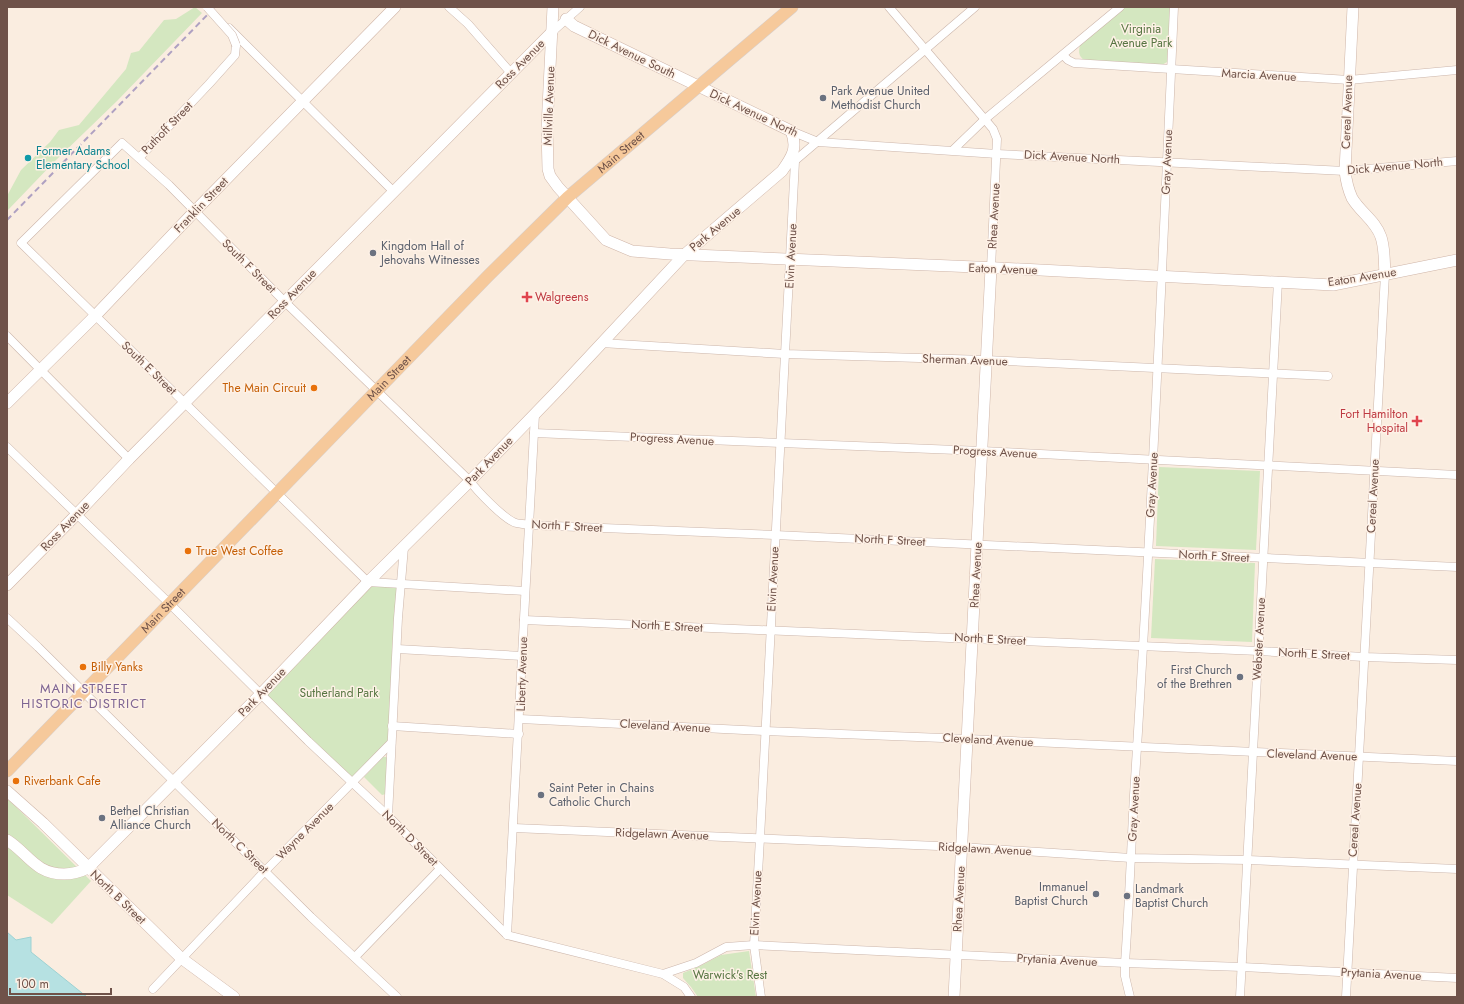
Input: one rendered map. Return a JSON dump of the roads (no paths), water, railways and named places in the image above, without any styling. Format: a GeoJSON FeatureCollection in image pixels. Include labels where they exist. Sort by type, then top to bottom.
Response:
{"type":"FeatureCollection","features":[{"type":"Feature","properties":{"kind":"main road","name":"Franklin Street"},"geometry":{"type":"LineString","coordinates":[[7,403],[95,316],[194,212],[395,7]]}},
{"type":"Feature","properties":{"kind":"main road","name":"Millville Avenue"},"geometry":{"type":"LineString","coordinates":[[553,7],[547,128],[547,164],[550,176],[568,197]]}},
{"type":"Feature","properties":{"kind":"main road","name":"Main Street"},"geometry":{"type":"LineString","coordinates":[[7,771],[488,276],[568,197],[792,7]]}},
{"type":"Feature","properties":{"kind":"main road","name":"Cereal Avenue"},"geometry":{"type":"LineString","coordinates":[[1353,7],[1345,171],[1347,185],[1352,198],[1376,227],[1381,237],[1384,246],[1385,274]]}},
{"type":"Feature","properties":{"kind":"main road","name":"Dick Avenue South"},"geometry":{"type":"LineString","coordinates":[[566,19],[574,26],[698,86]]}},
{"type":"Feature","properties":{"kind":"main road","name":"Ross Avenue"},"geometry":{"type":"LineString","coordinates":[[7,585],[77,514],[129,458],[552,32]]}},
{"type":"Feature","properties":{"kind":"main road","name":"Dick Avenue North"},"geometry":{"type":"LineString","coordinates":[[698,86],[791,131]]}},
{"type":"Feature","properties":{"kind":"main road"},"geometry":{"type":"LineString","coordinates":[[782,171],[791,159],[794,150],[795,140],[791,131]]}},
{"type":"Feature","properties":{"kind":"main road","name":"Park Avenue"},"geometry":{"type":"LineString","coordinates":[[7,840],[38,868],[45,871],[58,874],[74,873],[88,868],[261,694],[368,582],[470,481],[559,389],[684,255],[782,171]]}},
{"type":"Feature","properties":{"kind":"main road","name":"Eaton Avenue"},"geometry":{"type":"LineString","coordinates":[[568,197],[606,240],[632,251],[641,253],[1278,281],[1333,285],[1457,260]]}},
{"type":"Feature","properties":{"kind":"main road","name":"Rhea Avenue"},"geometry":{"type":"LineString","coordinates":[[954,997],[991,268]]}},
{"type":"Feature","properties":{"kind":"main road","name":"North B Street"},"geometry":{"type":"LineString","coordinates":[[7,791],[43,823],[181,958],[234,997]]}},
{"type":"Feature","properties":{"kind":"street","name":"Puthoff Street"},"geometry":{"type":"LineString","coordinates":[[21,243],[122,143],[139,158],[235,55],[236,45],[232,35],[206,7]]}},
{"type":"Feature","properties":{"kind":"street"},"geometry":{"type":"LineString","coordinates":[[449,7],[468,24],[511,73]]}},
{"type":"Feature","properties":{"kind":"street","name":"Ross Avenue"},"geometry":{"type":"LineString","coordinates":[[552,32],[580,7]]}},
{"type":"Feature","properties":{"kind":"street","name":"Rhea Avenue"},"geometry":{"type":"LineString","coordinates":[[889,7],[993,129],[997,139],[991,268]]}},
{"type":"Feature","properties":{"kind":"street","name":"Park Avenue"},"geometry":{"type":"LineString","coordinates":[[782,171],[818,142],[975,7]]}},
{"type":"Feature","properties":{"kind":"street"},"geometry":{"type":"LineString","coordinates":[[953,150],[984,120],[1120,7]]}},
{"type":"Feature","properties":{"kind":"street","name":"Gray Avenue"},"geometry":{"type":"LineString","coordinates":[[1130,997],[1125,976],[1125,963],[1144,647],[1174,7]]}},
{"type":"Feature","properties":{"kind":"street"},"geometry":{"type":"LineString","coordinates":[[222,21],[393,191]]}},
{"type":"Feature","properties":{"kind":"street","name":"Marcia Avenue"},"geometry":{"type":"LineString","coordinates":[[1063,55],[1074,63],[1349,80],[1457,70]]}},
{"type":"Feature","properties":{"kind":"street","name":"Dick Avenue North"},"geometry":{"type":"LineString","coordinates":[[791,131],[818,142],[997,154],[1345,171],[1457,161]]}},
{"type":"Feature","properties":{"kind":"street","name":"South F Street"},"geometry":{"type":"LineString","coordinates":[[139,158],[169,185],[194,212],[377,391]]}},
{"type":"Feature","properties":{"kind":"street","name":"Elvin Avenue"},"geometry":{"type":"LineString","coordinates":[[761,997],[754,945],[795,161]]}},
{"type":"Feature","properties":{"kind":"street","name":"South E Street"},"geometry":{"type":"LineString","coordinates":[[21,243],[277,494]]}},
{"type":"Feature","properties":{"kind":"street","name":"Cereal Avenue"},"geometry":{"type":"LineString","coordinates":[[1346,997],[1385,274]]}},
{"type":"Feature","properties":{"kind":"street","name":"Webster Avenue"},"geometry":{"type":"LineString","coordinates":[[1240,997],[1278,281]]}},
{"type":"Feature","properties":{"kind":"street"},"geometry":{"type":"LineString","coordinates":[[7,336],[129,458]]}},
{"type":"Feature","properties":{"kind":"street","name":"Sherman Avenue"},"geometry":{"type":"LineString","coordinates":[[601,343],[785,354],[986,360],[1328,376]]}},
{"type":"Feature","properties":{"kind":"street","name":"North F Street"},"geometry":{"type":"LineString","coordinates":[[377,391],[470,481],[475,488],[508,519],[516,523],[529,525],[1457,567]]}},
{"type":"Feature","properties":{"kind":"street","name":"Liberty Avenue"},"geometry":{"type":"LineString","coordinates":[[507,935],[520,719],[525,591],[535,414]]}},
{"type":"Feature","properties":{"kind":"street","name":"Progress Avenue"},"geometry":{"type":"LineString","coordinates":[[534,433],[982,451],[1457,475]]}},
{"type":"Feature","properties":{"kind":"street","name":"North D Street"},"geometry":{"type":"LineString","coordinates":[[7,447],[170,604],[308,741],[388,816],[507,935]]}},
{"type":"Feature","properties":{"kind":"street"},"geometry":{"type":"LineString","coordinates":[[277,494],[368,582],[525,591]]}},
{"type":"Feature","properties":{"kind":"street"},"geometry":{"type":"LineString","coordinates":[[388,816],[392,726],[404,547]]}},
{"type":"Feature","properties":{"kind":"street","name":"North C Street"},"geometry":{"type":"LineString","coordinates":[[7,618],[174,780],[311,917],[397,997]]}},
{"type":"Feature","properties":{"kind":"street","name":"North E Street"},"geometry":{"type":"LineString","coordinates":[[524,620],[973,638],[1144,647],[1457,660]]}},
{"type":"Feature","properties":{"kind":"street"},"geometry":{"type":"LineString","coordinates":[[397,649],[523,656]]}},
{"type":"Feature","properties":{"kind":"street","name":"Cleveland Avenue"},"geometry":{"type":"LineString","coordinates":[[520,719],[1457,761]]}},
{"type":"Feature","properties":{"kind":"street"},"geometry":{"type":"LineString","coordinates":[[392,726],[519,734]]}},
{"type":"Feature","properties":{"kind":"street","name":"Wayne Avenue"},"geometry":{"type":"LineString","coordinates":[[153,989],[265,871],[391,743]]}},
{"type":"Feature","properties":{"kind":"street","name":"Ridgelawn Avenue"},"geometry":{"type":"LineString","coordinates":[[514,828],[961,847],[1131,858],[1248,860],[1457,869]]}},
{"type":"Feature","properties":{"kind":"street"},"geometry":{"type":"LineString","coordinates":[[354,957],[440,869]]}},
{"type":"Feature","properties":{"kind":"street"},"geometry":{"type":"LineString","coordinates":[[507,935],[663,974],[684,987],[691,997]]}},
{"type":"Feature","properties":{"kind":"street","name":"Prytania Avenue"},"geometry":{"type":"LineString","coordinates":[[663,974],[696,963],[726,947],[754,945],[1457,978]]}},
{"type":"Feature","properties":{"kind":"water"},"geometry":{"type":"Polygon","coordinates":[[[7,932],[16,940],[31,937],[31,952],[87,997],[7,997],[7,932]]]}},
{"type":"Feature","properties":{"kind":"railway"},"geometry":{"type":"LineString","coordinates":[[7,220],[215,7]]}},
{"type":"Feature","properties":{"kind":"place","name":"Park Avenue United Methodist Church"},"geometry":{"type":"Point","coordinates":[823,98]}},
{"type":"Feature","properties":{"kind":"place","name":"Former Adams Elementary School"},"geometry":{"type":"Point","coordinates":[28,158]}},
{"type":"Feature","properties":{"kind":"place","name":"Kingdom Hall of Jehovahs Witnesses"},"geometry":{"type":"Point","coordinates":[373,253]}},
{"type":"Feature","properties":{"kind":"place","name":"Walgreens"},"geometry":{"type":"Point","coordinates":[527,297]}},
{"type":"Feature","properties":{"kind":"place","name":"The Main Circuit"},"geometry":{"type":"Point","coordinates":[314,388]}},
{"type":"Feature","properties":{"kind":"place","name":"Fort Hamilton Hospital"},"geometry":{"type":"Point","coordinates":[1417,421]}},
{"type":"Feature","properties":{"kind":"place","name":"True West Coffee"},"geometry":{"type":"Point","coordinates":[188,551]}},
{"type":"Feature","properties":{"kind":"place","name":"Billy Yanks"},"geometry":{"type":"Point","coordinates":[83,667]}},
{"type":"Feature","properties":{"kind":"place","name":"First Church of the Brethren"},"geometry":{"type":"Point","coordinates":[1240,677]}},
{"type":"Feature","properties":{"kind":"place","name":"Riverbank Cafe"},"geometry":{"type":"Point","coordinates":[16,781]}},
{"type":"Feature","properties":{"kind":"place","name":"Saint Peter in Chains Catholic Church"},"geometry":{"type":"Point","coordinates":[541,795]}},
{"type":"Feature","properties":{"kind":"place","name":"Bethel Christian Alliance Church"},"geometry":{"type":"Point","coordinates":[102,818]}},
{"type":"Feature","properties":{"kind":"place","name":"Immanuel Baptist Church"},"geometry":{"type":"Point","coordinates":[1096,894]}},
{"type":"Feature","properties":{"kind":"place","name":"Landmark Baptist Church"},"geometry":{"type":"Point","coordinates":[1127,896]}},
{"type":"Feature","properties":{"kind":"district","name":"MAIN STREET HISTORIC DISTRICT"},"geometry":{"type":"Point","coordinates":[84,696]}},
{"type":"Feature","properties":{"kind":"park label","name":"Virginia Avenue Park"},"geometry":{"type":"Point","coordinates":[1141,36]}},
{"type":"Feature","properties":{"kind":"park label","name":"Sutherland Park"},"geometry":{"type":"Point","coordinates":[339,693]}},
{"type":"Feature","properties":{"kind":"park label","name":"Warwick's Rest"},"geometry":{"type":"Point","coordinates":[730,975]}}]}
